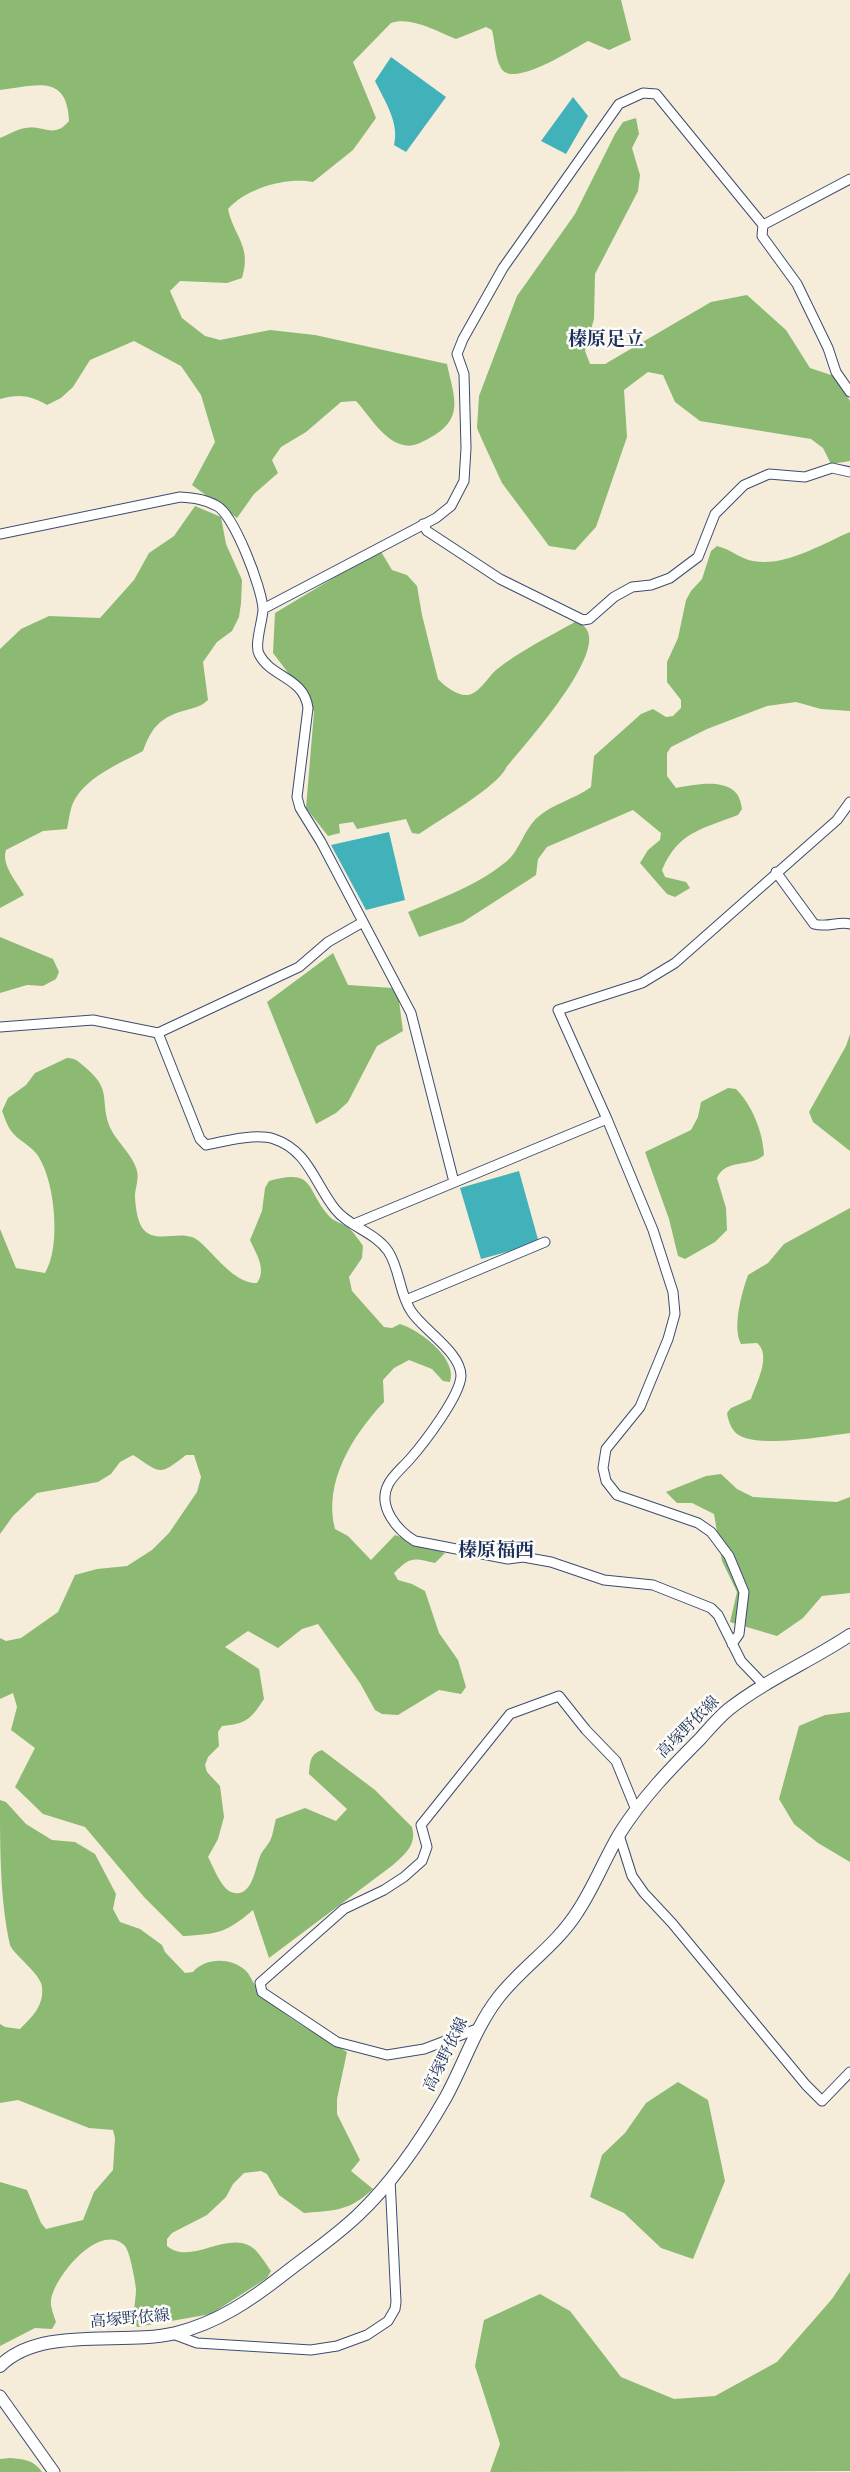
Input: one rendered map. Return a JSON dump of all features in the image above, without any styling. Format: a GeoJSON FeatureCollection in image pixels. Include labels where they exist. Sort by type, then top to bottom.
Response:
{"type":"FeatureCollection","features":[{"type":"Feature","properties":{"kind":"main road","name":"高塚野依線"},"geometry":{"type":"LineString","coordinates":[[0,2366],[9,2357],[27,2347],[55,2342],[146,2338],[173,2334],[208,2324],[240,2306],[358,2216],[390,2179],[420,2139],[447,2095],[477,2029],[499,1996],[545,1952],[578,1913],[619,1835],[636,1810],[728,1710],[764,1685],[819,1656],[850,1635]]}},
{"type":"Feature","properties":{"kind":"street"},"geometry":{"type":"LineString","coordinates":[[263,609],[436,518],[450,506],[464,481],[466,448],[464,374],[457,354],[463,339],[503,268],[619,104],[643,93],[656,94],[763,225],[762,236],[797,284],[828,348],[836,372],[850,392]]}},
{"type":"Feature","properties":{"kind":"street"},"geometry":{"type":"LineString","coordinates":[[763,225],[850,179]]}},
{"type":"Feature","properties":{"kind":"street"},"geometry":{"type":"LineString","coordinates":[[424,524],[427,531],[500,579],[583,620],[589,619],[614,597],[632,587],[651,585],[670,578],[698,557],[715,514],[744,485],[769,474],[805,478],[832,468],[850,472]]}},
{"type":"Feature","properties":{"kind":"street"},"geometry":{"type":"LineString","coordinates":[[0,534],[180,497],[197,498],[218,506],[229,518],[257,580],[263,609],[257,652],[262,659],[301,689],[307,697],[308,708],[297,796],[300,808],[321,842],[411,1013],[454,1182]]}},
{"type":"Feature","properties":{"kind":"street"},"geometry":{"type":"LineString","coordinates":[[732,1644],[739,1634],[744,1592],[729,1556],[711,1532],[698,1523],[616,1495],[606,1481],[603,1468],[606,1449],[640,1407],[668,1339],[675,1314],[673,1292],[653,1230],[607,1119],[558,1010],[642,983],[675,963],[836,820],[850,802]]}},
{"type":"Feature","properties":{"kind":"street"},"geometry":{"type":"LineString","coordinates":[[776,872],[814,924],[822,926],[850,924]]}},
{"type":"Feature","properties":{"kind":"street"},"geometry":{"type":"LineString","coordinates":[[0,1027],[93,1020],[158,1033],[299,967],[328,942],[363,922]]}},
{"type":"Feature","properties":{"kind":"street"},"geometry":{"type":"LineString","coordinates":[[158,1033],[200,1139],[206,1145],[244,1138],[274,1139],[303,1156],[336,1210],[373,1236],[387,1250],[411,1312],[457,1361],[461,1375],[458,1392],[414,1454],[388,1485],[385,1499],[388,1512],[402,1533],[415,1542],[508,1559],[523,1558],[551,1562],[604,1580],[653,1585],[677,1593],[711,1608],[718,1615],[741,1661],[764,1685]]}},
{"type":"Feature","properties":{"kind":"street"},"geometry":{"type":"LineString","coordinates":[[354,1224],[607,1119]]}},
{"type":"Feature","properties":{"kind":"street"},"geometry":{"type":"LineString","coordinates":[[406,1300],[545,1242]]}},
{"type":"Feature","properties":{"kind":"street"},"geometry":{"type":"LineString","coordinates":[[477,2029],[424,2049],[387,2055],[337,2042],[273,2001],[262,1992],[260,1983],[344,1909],[384,1890],[404,1877],[422,1861],[427,1848],[421,1825],[510,1714],[559,1696],[586,1730],[616,1761],[636,1810]]}},
{"type":"Feature","properties":{"kind":"street"},"geometry":{"type":"LineString","coordinates":[[619,1835],[632,1876],[644,1893],[806,2085],[822,2101],[850,2072]]}},
{"type":"Feature","properties":{"kind":"street"},"geometry":{"type":"LineString","coordinates":[[173,2334],[197,2343],[311,2350],[337,2346],[367,2335],[381,2327],[396,2309],[390,2179]]}},
{"type":"Feature","properties":{"kind":"street"},"geometry":{"type":"LineString","coordinates":[[0,2396],[54,2472]]}},
{"type":"Feature","properties":{"kind":"green space"},"geometry":{"type":"Polygon","coordinates":[[[0,0],[621,0],[631,40],[609,50],[588,41],[557,59],[517,74],[507,73],[501,68],[496,54],[492,30],[486,27],[456,39],[416,23],[399,21],[391,23],[353,62],[376,118],[353,150],[313,182],[291,181],[268,186],[246,195],[228,209],[244,249],[245,267],[242,278],[227,283],[180,281],[170,291],[182,318],[205,336],[220,340],[270,330],[315,335],[447,364],[454,397],[453,415],[448,424],[428,439],[408,446],[387,437],[356,401],[341,402],[306,432],[281,447],[272,460],[278,473],[254,494],[237,518],[192,485],[215,442],[201,395],[181,366],[134,341],[90,360],[73,387],[61,398],[47,405],[24,396],[0,399],[0,138],[26,128],[59,129],[69,121],[67,106],[62,95],[56,89],[37,85],[0,90],[0,0]]]}},
{"type":"Feature","properties":{"kind":"green space"},"geometry":{"type":"Polygon","coordinates":[[[636,118],[639,134],[632,148],[640,175],[638,191],[595,274],[594,319],[585,351],[590,364],[605,364],[711,302],[747,295],[786,330],[810,368],[834,376],[850,401],[850,461],[831,464],[823,448],[811,439],[700,421],[675,402],[663,375],[648,372],[624,390],[627,437],[596,527],[575,550],[549,546],[502,483],[477,428],[479,396],[517,296],[575,214],[615,134],[623,122],[636,118]]]}},
{"type":"Feature","properties":{"kind":"green space"},"geometry":{"type":"Polygon","coordinates":[[[195,506],[221,517],[226,544],[242,580],[239,617],[232,631],[217,642],[203,662],[208,700],[200,706],[175,714],[162,721],[149,736],[143,751],[106,771],[89,783],[73,802],[67,829],[43,831],[6,850],[6,862],[10,873],[24,895],[0,908],[0,649],[21,629],[49,616],[100,618],[134,580],[149,553],[174,536],[195,506]]]}},
{"type":"Feature","properties":{"kind":"green space"},"geometry":{"type":"Polygon","coordinates":[[[850,532],[850,711],[821,709],[796,702],[767,706],[707,729],[671,747],[667,753],[667,776],[676,788],[708,784],[725,786],[737,794],[742,809],[738,815],[692,834],[676,847],[668,857],[662,870],[665,877],[686,882],[690,888],[675,897],[667,894],[640,863],[648,850],[660,840],[661,833],[633,810],[547,847],[538,859],[536,875],[463,922],[419,937],[408,912],[472,884],[507,861],[529,827],[538,817],[591,787],[594,756],[641,714],[653,709],[666,717],[673,716],[681,708],[681,700],[667,682],[667,662],[678,638],[686,600],[702,579],[711,551],[717,546],[753,561],[778,561],[803,553],[850,532]]]}},
{"type":"Feature","properties":{"kind":"green space"},"geometry":{"type":"Polygon","coordinates":[[[380,550],[392,570],[407,575],[417,586],[422,615],[438,679],[455,692],[467,695],[475,692],[505,663],[534,644],[575,622],[588,631],[588,647],[580,668],[566,692],[500,776],[480,794],[419,834],[412,833],[406,819],[357,829],[353,822],[339,824],[340,833],[328,836],[306,808],[314,712],[311,703],[273,653],[275,613],[380,550]]]}},
{"type":"Feature","properties":{"kind":"green space"},"geometry":{"type":"Polygon","coordinates":[[[0,937],[53,959],[59,972],[56,979],[43,986],[27,985],[0,993],[0,937]]]}},
{"type":"Feature","properties":{"kind":"green space"},"geometry":{"type":"Polygon","coordinates":[[[333,953],[348,985],[393,988],[399,1001],[403,1031],[377,1046],[348,1102],[336,1113],[316,1124],[267,1002],[333,953]]]}},
{"type":"Feature","properties":{"kind":"green space"},"geometry":{"type":"Polygon","coordinates":[[[850,1034],[850,1151],[813,1122],[809,1112],[846,1046],[850,1034]]]}},
{"type":"Feature","properties":{"kind":"green space"},"geometry":{"type":"Polygon","coordinates":[[[67,1058],[81,1064],[94,1076],[102,1089],[109,1125],[115,1137],[132,1159],[138,1173],[135,1194],[136,1208],[138,1218],[144,1230],[156,1236],[186,1236],[194,1238],[233,1274],[249,1282],[257,1283],[260,1278],[261,1267],[250,1240],[262,1211],[265,1188],[269,1181],[295,1177],[302,1179],[308,1184],[329,1216],[349,1228],[363,1246],[362,1258],[349,1277],[352,1291],[384,1327],[392,1328],[400,1324],[427,1339],[443,1355],[451,1373],[450,1382],[443,1381],[432,1369],[409,1360],[394,1368],[383,1380],[384,1402],[362,1429],[343,1460],[333,1494],[332,1511],[335,1529],[348,1536],[371,1560],[395,1535],[445,1553],[435,1563],[417,1559],[409,1561],[394,1573],[398,1580],[412,1584],[425,1591],[439,1633],[458,1660],[466,1687],[461,1694],[439,1690],[398,1715],[382,1714],[375,1710],[360,1683],[318,1624],[302,1629],[278,1648],[248,1631],[225,1647],[259,1669],[264,1699],[247,1719],[237,1724],[222,1726],[218,1732],[219,1746],[208,1757],[205,1765],[207,1772],[220,1786],[224,1817],[218,1839],[208,1857],[227,1890],[238,1893],[249,1887],[261,1854],[271,1839],[276,1819],[305,1808],[336,1821],[347,1809],[309,1774],[310,1762],[313,1756],[322,1750],[375,1790],[412,1827],[413,1833],[409,1849],[393,1865],[269,1958],[253,1910],[236,1923],[221,1931],[183,1936],[144,1897],[85,1827],[43,1814],[15,1787],[35,1748],[11,1730],[17,1707],[13,1693],[0,1699],[0,1638],[6,1641],[21,1638],[58,1612],[75,1575],[97,1569],[127,1566],[152,1550],[169,1533],[197,1492],[201,1477],[194,1455],[186,1455],[170,1467],[160,1470],[149,1466],[133,1455],[120,1462],[111,1474],[98,1482],[37,1493],[13,1516],[0,1534],[0,1229],[16,1268],[45,1273],[50,1261],[55,1229],[51,1194],[42,1163],[35,1152],[12,1132],[7,1125],[2,1111],[8,1098],[26,1085],[35,1073],[67,1058]]]}},
{"type":"Feature","properties":{"kind":"green space"},"geometry":{"type":"Polygon","coordinates":[[[728,1088],[736,1089],[752,1111],[759,1128],[764,1155],[752,1161],[732,1165],[721,1172],[717,1178],[726,1208],[727,1230],[715,1242],[685,1259],[678,1256],[669,1219],[645,1152],[691,1130],[698,1117],[701,1102],[728,1088]]]}},
{"type":"Feature","properties":{"kind":"green space"},"geometry":{"type":"Polygon","coordinates":[[[850,1208],[850,1433],[809,1439],[775,1441],[760,1441],[737,1434],[730,1424],[727,1413],[731,1408],[751,1399],[762,1370],[763,1362],[761,1348],[757,1343],[741,1344],[738,1337],[739,1310],[748,1275],[768,1263],[784,1244],[850,1208]]]}},
{"type":"Feature","properties":{"kind":"green space"},"geometry":{"type":"Polygon","coordinates":[[[721,1474],[737,1489],[753,1497],[837,1502],[850,1497],[850,1593],[822,1596],[803,1618],[777,1636],[730,1622],[737,1592],[722,1561],[714,1514],[692,1503],[677,1503],[666,1492],[706,1476],[721,1474]]]}},
{"type":"Feature","properties":{"kind":"green space"},"geometry":{"type":"Polygon","coordinates":[[[850,1712],[850,1862],[818,1843],[794,1824],[779,1799],[799,1726],[825,1715],[850,1712]]]}},
{"type":"Feature","properties":{"kind":"green space"},"geometry":{"type":"Polygon","coordinates":[[[0,1800],[6,1802],[26,1824],[52,1840],[75,1842],[95,1854],[116,1894],[113,1909],[120,1922],[140,1929],[162,1945],[165,1952],[185,1973],[193,1972],[204,1964],[218,1961],[225,1961],[239,1966],[247,1972],[258,1990],[284,2013],[347,2052],[337,2099],[337,2114],[360,2160],[351,2171],[373,2189],[364,2197],[348,2206],[333,2210],[304,2213],[279,2195],[267,2174],[261,2171],[244,2173],[233,2184],[226,2197],[207,2215],[172,2233],[167,2239],[167,2246],[176,2251],[186,2252],[228,2243],[248,2245],[258,2252],[271,2271],[267,2278],[211,2314],[137,2327],[134,2313],[136,2289],[132,2266],[126,2248],[114,2240],[102,2241],[79,2255],[60,2278],[51,2300],[56,2322],[52,2329],[35,2328],[0,2346],[0,2182],[27,2190],[41,2223],[46,2229],[83,2220],[94,2192],[113,2170],[115,2138],[113,2130],[89,2128],[18,2100],[0,2103],[0,2024],[5,2027],[20,2029],[36,2011],[41,2000],[42,1987],[37,1976],[10,1945],[2,1892],[0,1800]]]}},
{"type":"Feature","properties":{"kind":"green space"},"geometry":{"type":"Polygon","coordinates":[[[678,2082],[708,2100],[725,2181],[693,2259],[661,2248],[624,2213],[590,2197],[602,2155],[625,2133],[646,2103],[678,2082]]]}},
{"type":"Feature","properties":{"kind":"green space"},"geometry":{"type":"Polygon","coordinates":[[[850,2272],[850,2471],[490,2472],[500,2444],[475,2366],[484,2320],[540,2294],[570,2311],[621,2377],[674,2399],[715,2396],[777,2362],[832,2299],[850,2272]]]}},
{"type":"Feature","properties":{"kind":"green space"},"geometry":{"type":"Polygon","coordinates":[[[10,2458],[28,2461],[36,2465],[42,2472],[0,2472],[0,2459],[10,2458]]]}},
{"type":"Feature","properties":{"kind":"water"},"geometry":{"type":"Polygon","coordinates":[[[391,57],[446,97],[406,152],[394,145],[395,128],[393,120],[375,81],[391,57]]]}},
{"type":"Feature","properties":{"kind":"water"},"geometry":{"type":"Polygon","coordinates":[[[573,97],[588,116],[566,154],[541,141],[573,97]]]}},
{"type":"Feature","properties":{"kind":"water"},"geometry":{"type":"Polygon","coordinates":[[[389,832],[405,900],[366,910],[331,845],[389,832]]]}},
{"type":"Feature","properties":{"kind":"water"},"geometry":{"type":"Polygon","coordinates":[[[519,1171],[539,1243],[481,1259],[460,1188],[519,1171]]]}},
{"type":"Feature","properties":{"kind":"district","name":"榛原足立"},"geometry":{"type":"Point","coordinates":[606,341]}},
{"type":"Feature","properties":{"kind":"district","name":"榛原福西"},"geometry":{"type":"Point","coordinates":[496,1552]}}]}
